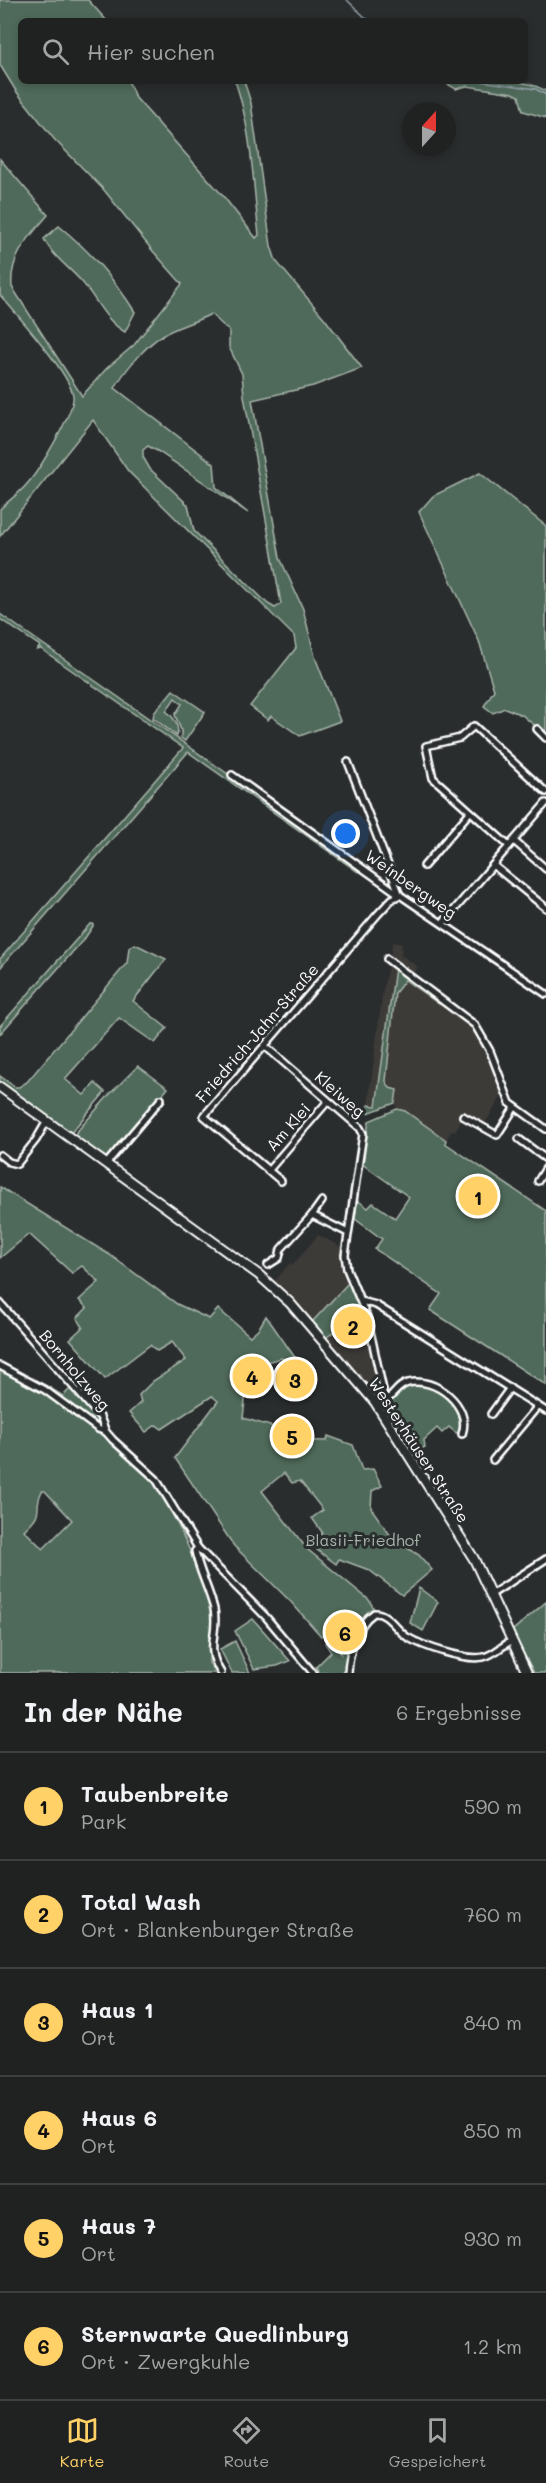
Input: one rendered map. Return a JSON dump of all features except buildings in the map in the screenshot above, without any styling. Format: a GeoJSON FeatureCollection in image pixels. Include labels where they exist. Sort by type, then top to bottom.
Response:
{"type":"FeatureCollection","features":[{"type":"Feature","properties":{"kind":"main road","name":"Westerhäuser Straße"},"geometry":{"type":"LineString","coordinates":[[0,1087],[268,1282],[378,1400],[474,1559],[527,1673]]}},
{"type":"Feature","properties":{"kind":"street"},"geometry":{"type":"LineString","coordinates":[[546,792],[474,726],[460,738],[426,746],[433,778],[470,812],[546,869]]}},
{"type":"Feature","properties":{"kind":"street"},"geometry":{"type":"LineString","coordinates":[[537,729],[546,738]]}},
{"type":"Feature","properties":{"kind":"street"},"geometry":{"type":"LineString","coordinates":[[348,762],[400,895]]}},
{"type":"Feature","properties":{"kind":"street","name":"Weinbergweg"},"geometry":{"type":"LineString","coordinates":[[232,775],[400,895],[546,994]]}},
{"type":"Feature","properties":{"kind":"street"},"geometry":{"type":"LineString","coordinates":[[442,923],[546,803]]}},
{"type":"Feature","properties":{"kind":"street"},"geometry":{"type":"LineString","coordinates":[[424,866],[470,812]]}},
{"type":"Feature","properties":{"kind":"street"},"geometry":{"type":"LineString","coordinates":[[493,865],[546,908]]}},
{"type":"Feature","properties":{"kind":"street","name":"Friedrich-Jahn-Straße"},"geometry":{"type":"LineString","coordinates":[[280,1181],[204,1116],[378,914],[392,899],[400,895]]}},
{"type":"Feature","properties":{"kind":"street"},"geometry":{"type":"LineString","coordinates":[[387,959],[474,1025],[490,1051],[506,1097],[515,1107],[545,1126]]}},
{"type":"Feature","properties":{"kind":"street","name":"Kleiweg"},"geometry":{"type":"LineString","coordinates":[[265,1046],[360,1128],[363,1134],[345,1250],[347,1269],[361,1301]]}},
{"type":"Feature","properties":{"kind":"street"},"geometry":{"type":"LineString","coordinates":[[106,1164],[161,1099]]}},
{"type":"Feature","properties":{"kind":"street","name":"Am Klei"},"geometry":{"type":"LineString","coordinates":[[268,1171],[328,1101]]}},
{"type":"Feature","properties":{"kind":"street"},"geometry":{"type":"LineString","coordinates":[[463,1116],[495,1135],[500,1132],[515,1107]]}},
{"type":"Feature","properties":{"kind":"street"},"geometry":{"type":"LineString","coordinates":[[0,1155],[9,1162],[17,1164],[36,1140],[47,1121]]}},
{"type":"Feature","properties":{"kind":"street"},"geometry":{"type":"LineString","coordinates":[[519,1139],[546,1159]]}},
{"type":"Feature","properties":{"kind":"street"},"geometry":{"type":"LineString","coordinates":[[538,1181],[546,1168]]}},
{"type":"Feature","properties":{"kind":"street"},"geometry":{"type":"LineString","coordinates":[[268,1265],[279,1258],[281,1249],[322,1202]]}},
{"type":"Feature","properties":{"kind":"street"},"geometry":{"type":"LineString","coordinates":[[312,1215],[348,1233]]}},
{"type":"Feature","properties":{"kind":"street"},"geometry":{"type":"LineString","coordinates":[[361,1301],[367,1317],[383,1390],[378,1400]]}},
{"type":"Feature","properties":{"kind":"street"},"geometry":{"type":"LineString","coordinates":[[361,1301],[376,1305],[546,1411]]}},
{"type":"Feature","properties":{"kind":"street","name":"Bornholzweg"},"geometry":{"type":"LineString","coordinates":[[0,1303],[100,1417],[106,1432],[156,1479],[198,1548]]}},
{"type":"Feature","properties":{"kind":"street"},"geometry":{"type":"LineString","coordinates":[[0,1366],[45,1390],[106,1432]]}},
{"type":"Feature","properties":{"kind":"street"},"geometry":{"type":"LineString","coordinates":[[378,1400],[389,1398],[396,1389],[410,1382],[433,1386],[450,1396],[459,1406],[464,1420],[462,1434]]}},
{"type":"Feature","properties":{"kind":"street"},"geometry":{"type":"LineString","coordinates":[[490,1414],[510,1388]]}},
{"type":"Feature","properties":{"kind":"street"},"geometry":{"type":"LineString","coordinates":[[493,1460],[538,1406]]}},
{"type":"Feature","properties":{"kind":"street"},"geometry":{"type":"LineString","coordinates":[[221,1673],[212,1655],[214,1611],[198,1563],[195,1551],[198,1548],[266,1617],[313,1673]]}},
{"type":"Feature","properties":{"kind":"street"},"geometry":{"type":"LineString","coordinates":[[492,1594],[546,1559]]}},
{"type":"Feature","properties":{"kind":"street"},"geometry":{"type":"LineString","coordinates":[[348,1673],[353,1646],[365,1621],[374,1613],[378,1613],[419,1644],[445,1652],[482,1658],[512,1641]]}},
{"type":"Feature","properties":{"kind":"shaded area"},"geometry":{"type":"Polygon","coordinates":[[[393,942],[402,944],[401,955],[418,967],[409,978],[395,969],[376,1106],[368,1105],[383,989],[393,942]]]}},
{"type":"Feature","properties":{"kind":"shaded area"},"geometry":{"type":"Polygon","coordinates":[[[405,980],[439,1003],[441,1001],[472,1029],[484,1048],[503,1094],[484,1125],[465,1114],[455,1131],[452,1130],[446,1140],[405,1111],[397,1109],[395,1103],[397,1091],[390,1088],[386,1081],[395,993],[405,980]]]}},
{"type":"Feature","properties":{"kind":"shaded area"},"geometry":{"type":"Polygon","coordinates":[[[318,1235],[342,1247],[345,1270],[350,1281],[312,1322],[291,1295],[275,1281],[290,1263],[293,1265],[318,1235]]]}},
{"type":"Feature","properties":{"kind":"shaded area"},"geometry":{"type":"Polygon","coordinates":[[[361,1309],[379,1388],[377,1394],[326,1338],[361,1309]]]}},
{"type":"Feature","properties":{"kind":"green space"},"geometry":{"type":"Polygon","coordinates":[[[0,0],[88,0],[104,18],[18,18],[18,84],[129,84],[135,97],[224,197],[256,238],[259,235],[251,157],[245,118],[236,84],[245,84],[251,103],[271,246],[276,261],[325,319],[362,368],[313,386],[252,400],[280,558],[303,609],[315,657],[340,721],[300,736],[271,716],[268,720],[250,706],[296,648],[294,636],[128,471],[93,420],[0,536],[0,509],[24,488],[39,467],[63,427],[69,414],[73,395],[52,358],[0,295],[0,159],[48,215],[27,240],[17,257],[12,276],[12,287],[82,396],[106,369],[134,345],[182,284],[104,190],[54,139],[16,91],[0,65],[0,0]],[[211,314],[157,339],[136,359],[115,388],[214,464],[216,487],[248,513],[159,452],[148,446],[143,450],[143,457],[150,469],[188,505],[194,531],[268,604],[275,608],[281,604],[242,374],[229,347],[229,331],[211,314]]]}},
{"type":"Feature","properties":{"kind":"green space"},"geometry":{"type":"Polygon","coordinates":[[[447,84],[527,84],[535,86],[546,91],[546,118],[523,111],[519,96],[513,93],[467,86],[456,89],[447,84]]]}},
{"type":"Feature","properties":{"kind":"green space"},"geometry":{"type":"Polygon","coordinates":[[[59,226],[101,266],[135,312],[125,332],[112,322],[82,282],[47,245],[44,239],[59,226]]]}},
{"type":"Feature","properties":{"kind":"green space"},"geometry":{"type":"Polygon","coordinates":[[[480,473],[546,526],[546,735],[522,715],[505,708],[493,713],[484,706],[494,690],[479,641],[419,512],[433,496],[480,473]]]}},
{"type":"Feature","properties":{"kind":"green space"},"geometry":{"type":"Polygon","coordinates":[[[0,614],[258,797],[284,813],[283,816],[293,822],[295,820],[302,826],[301,829],[305,831],[307,829],[319,837],[318,840],[361,868],[358,872],[188,752],[0,968],[0,959],[183,748],[41,649],[37,650],[40,646],[0,619],[0,614]]]}},
{"type":"Feature","properties":{"kind":"green space"},"geometry":{"type":"Polygon","coordinates":[[[173,690],[205,712],[185,741],[181,738],[181,730],[175,715],[182,704],[175,698],[166,711],[175,722],[178,729],[177,736],[153,718],[154,713],[173,690]]]}},
{"type":"Feature","properties":{"kind":"green space"},"geometry":{"type":"Polygon","coordinates":[[[90,924],[93,926],[85,938],[0,1034],[0,1026],[90,924]]]}},
{"type":"Feature","properties":{"kind":"green space"},"geometry":{"type":"Polygon","coordinates":[[[135,944],[166,959],[133,1001],[167,1028],[155,1043],[119,1018],[65,1079],[84,1095],[95,1083],[105,1092],[70,1134],[0,1085],[0,1076],[15,1087],[27,1082],[127,963],[129,948],[135,944]]]}},
{"type":"Feature","properties":{"kind":"green space"},"geometry":{"type":"Polygon","coordinates":[[[395,968],[441,1001],[439,1004],[405,980],[395,993],[386,1081],[390,1088],[397,1090],[395,1103],[368,1113],[368,1105],[376,1106],[395,968]]]}},
{"type":"Feature","properties":{"kind":"green space"},"geometry":{"type":"Polygon","coordinates":[[[138,1066],[168,1088],[107,1158],[73,1136],[138,1066]]]}},
{"type":"Feature","properties":{"kind":"green space"},"geometry":{"type":"Polygon","coordinates":[[[397,1109],[405,1111],[446,1140],[445,1143],[546,1211],[546,1385],[430,1310],[441,1294],[375,1249],[382,1239],[355,1219],[357,1200],[368,1208],[373,1203],[395,1218],[409,1197],[362,1164],[369,1121],[397,1109]]]}},
{"type":"Feature","properties":{"kind":"green space","name":"Blasii-Friedhof"},"geometry":{"type":"Polygon","coordinates":[[[0,1187],[110,1255],[177,1304],[209,1319],[218,1309],[250,1336],[259,1328],[266,1316],[312,1382],[307,1385],[282,1358],[249,1366],[243,1418],[284,1430],[288,1440],[327,1441],[328,1436],[353,1445],[362,1470],[373,1469],[382,1486],[372,1491],[371,1508],[393,1539],[419,1555],[432,1570],[402,1595],[369,1570],[339,1559],[336,1564],[317,1550],[322,1532],[312,1518],[323,1510],[300,1481],[292,1483],[284,1473],[262,1491],[307,1549],[369,1600],[374,1609],[355,1636],[348,1622],[321,1636],[291,1602],[234,1546],[175,1458],[218,1401],[212,1396],[162,1429],[156,1425],[146,1432],[129,1413],[141,1402],[139,1395],[153,1381],[186,1360],[172,1342],[157,1351],[150,1345],[105,1379],[70,1339],[83,1327],[77,1318],[87,1308],[79,1300],[99,1282],[82,1266],[72,1273],[29,1234],[0,1258],[0,1187]]]}},
{"type":"Feature","properties":{"kind":"green space"},"geometry":{"type":"Polygon","coordinates":[[[350,1281],[361,1309],[326,1338],[312,1322],[350,1281]]]}},
{"type":"Feature","properties":{"kind":"green space"},"geometry":{"type":"Polygon","coordinates":[[[0,1369],[58,1402],[95,1428],[145,1472],[160,1492],[183,1535],[208,1598],[213,1619],[209,1663],[217,1673],[0,1673],[0,1369]],[[42,1491],[39,1498],[35,1518],[24,1530],[43,1549],[72,1520],[45,1491],[42,1491]]]}},
{"type":"Feature","properties":{"kind":"green space"},"geometry":{"type":"Polygon","coordinates":[[[410,1384],[440,1391],[447,1397],[457,1411],[462,1431],[456,1433],[449,1427],[442,1433],[437,1428],[424,1440],[425,1447],[411,1453],[381,1403],[410,1384]]]}},
{"type":"Feature","properties":{"kind":"green space"},"geometry":{"type":"Polygon","coordinates":[[[50,1388],[63,1396],[71,1388],[98,1419],[99,1427],[48,1390],[50,1388]]]}},
{"type":"Feature","properties":{"kind":"green space"},"geometry":{"type":"Polygon","coordinates":[[[419,1588],[438,1602],[423,1631],[410,1623],[419,1588]]]}},
{"type":"Feature","properties":{"kind":"green space"},"geometry":{"type":"Polygon","coordinates":[[[546,1602],[546,1673],[534,1673],[512,1631],[546,1602]]]}},
{"type":"Feature","properties":{"kind":"green space"},"geometry":{"type":"Polygon","coordinates":[[[253,1619],[290,1661],[277,1666],[254,1669],[235,1631],[253,1619]]]}},
{"type":"Feature","properties":{"kind":"green space"},"geometry":{"type":"Polygon","coordinates":[[[348,1637],[346,1671],[319,1673],[316,1667],[331,1652],[325,1643],[334,1639],[341,1654],[345,1638],[348,1637]]]}},
{"type":"Feature","properties":{"kind":"green space"},"geometry":{"type":"Polygon","coordinates":[[[235,1641],[250,1673],[232,1673],[220,1649],[235,1641]]]}},
{"type":"Feature","properties":{"kind":"waterway"},"geometry":{"type":"LineString","coordinates":[[347,0],[366,18]]}},
{"type":"Feature","properties":{"kind":"waterway"},"geometry":{"type":"LineString","coordinates":[[501,84],[536,89],[546,95]]}},
{"type":"Feature","properties":{"kind":"place","name":"Taubenbreite"},"geometry":{"type":"Point","coordinates":[478,1196]}},
{"type":"Feature","properties":{"kind":"place","name":"Total Wash"},"geometry":{"type":"Point","coordinates":[353,1326]}},
{"type":"Feature","properties":{"kind":"place","name":"Haus 6"},"geometry":{"type":"Point","coordinates":[252,1376]}},
{"type":"Feature","properties":{"kind":"place","name":"Haus 1"},"geometry":{"type":"Point","coordinates":[295,1379]}},
{"type":"Feature","properties":{"kind":"place","name":"Haus 7"},"geometry":{"type":"Point","coordinates":[292,1436]}},
{"type":"Feature","properties":{"kind":"place","name":"Sternwarte Quedlinburg"},"geometry":{"type":"Point","coordinates":[345,1632]}}]}
